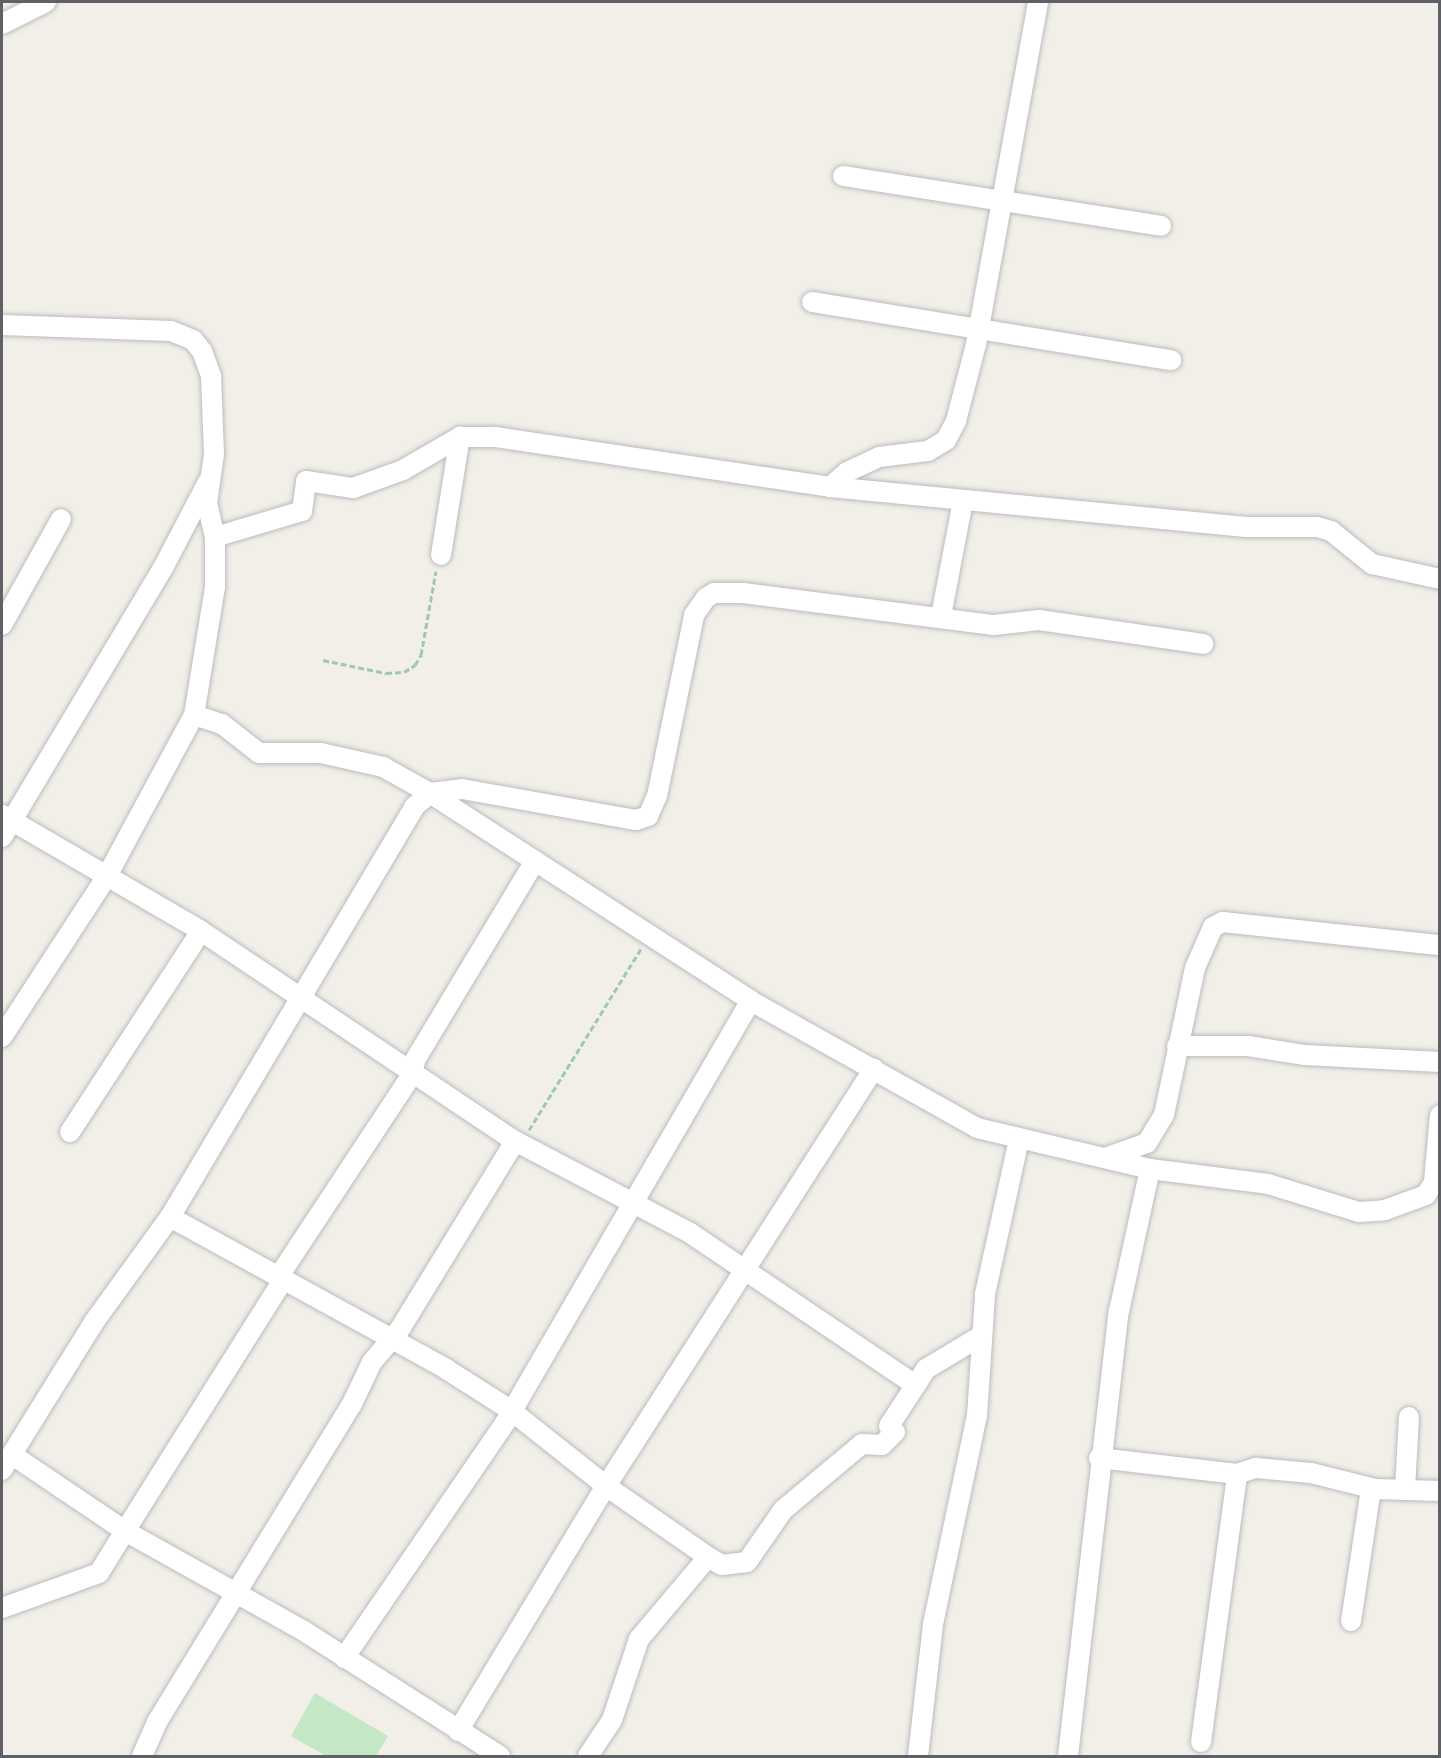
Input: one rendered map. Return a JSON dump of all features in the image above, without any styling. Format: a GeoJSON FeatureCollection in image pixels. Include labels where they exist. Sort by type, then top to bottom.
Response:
{"type":"FeatureCollection","features":[{"type":"Feature","properties":{"kind":"street"},"geometry":{"type":"LineString","coordinates":[[2,24],[45,2]]}},
{"type":"Feature","properties":{"kind":"street"},"geometry":{"type":"LineString","coordinates":[[830,487],[861,464],[928,451],[946,440],[967,390],[1038,2]]}},
{"type":"Feature","properties":{"kind":"street"},"geometry":{"type":"LineString","coordinates":[[843,176],[1161,226]]}},
{"type":"Feature","properties":{"kind":"street"},"geometry":{"type":"LineString","coordinates":[[812,302],[1171,360]]}},
{"type":"Feature","properties":{"kind":"street"},"geometry":{"type":"LineString","coordinates":[[2,325],[171,331],[193,340],[209,363],[211,376],[214,454],[207,503],[214,537],[215,587],[194,716],[107,876],[2,1037]]}},
{"type":"Feature","properties":{"kind":"street"},"geometry":{"type":"LineString","coordinates":[[214,537],[302,511],[306,481],[352,488],[403,470],[460,437],[496,437],[672,460],[830,487],[1246,526],[1317,527],[1331,531],[1372,564],[1440,579]]}},
{"type":"Feature","properties":{"kind":"street"},"geometry":{"type":"LineString","coordinates":[[441,555],[460,437]]}},
{"type":"Feature","properties":{"kind":"street"},"geometry":{"type":"LineString","coordinates":[[209,480],[163,568],[5,824],[107,876],[201,931],[303,997],[518,1143],[690,1233],[915,1385]]}},
{"type":"Feature","properties":{"kind":"street"},"geometry":{"type":"LineString","coordinates":[[941,616],[963,501]]}},
{"type":"Feature","properties":{"kind":"street"},"geometry":{"type":"LineString","coordinates":[[2,625],[61,519]]}},
{"type":"Feature","properties":{"kind":"street"},"geometry":{"type":"LineString","coordinates":[[500,1756],[237,1592],[124,1531],[8,1463],[94,1322],[170,1217],[414,807],[430,793],[462,789],[636,820],[648,816],[657,796],[694,615],[699,605],[714,593],[941,616],[994,625],[1039,620],[1203,645]]}},
{"type":"Feature","properties":{"kind":"street"},"geometry":{"type":"LineString","coordinates":[[194,716],[222,724],[259,753],[321,753],[360,760],[430,793],[751,1001],[976,1128],[1099,1159],[1150,1169],[1268,1184],[1359,1212],[1386,1210],[1426,1195],[1434,1182],[1440,1115]]}},
{"type":"Feature","properties":{"kind":"street"},"geometry":{"type":"LineString","coordinates":[[2,1608],[99,1573],[279,1286],[279,1276],[412,1073],[415,1060],[535,861]]}},
{"type":"Feature","properties":{"kind":"street"},"geometry":{"type":"LineString","coordinates":[[1099,1159],[1134,1151],[1156,1131],[1170,1093],[1177,1046],[1195,968],[1206,938],[1223,922],[1440,945]]}},
{"type":"Feature","properties":{"kind":"street"},"geometry":{"type":"LineString","coordinates":[[70,1132],[201,931]]}},
{"type":"Feature","properties":{"kind":"street"},"geometry":{"type":"LineString","coordinates":[[344,1658],[473,1473],[635,1204],[751,1001]]}},
{"type":"Feature","properties":{"kind":"street"},"geometry":{"type":"LineString","coordinates":[[1177,1046],[1248,1046],[1305,1055],[1440,1062]]}},
{"type":"Feature","properties":{"kind":"street"},"geometry":{"type":"LineString","coordinates":[[458,1731],[606,1486],[874,1069]]}},
{"type":"Feature","properties":{"kind":"street"},"geometry":{"type":"LineString","coordinates":[[918,1756],[933,1624],[977,1416],[984,1370],[981,1336],[997,1227],[1019,1140]]}},
{"type":"Feature","properties":{"kind":"street"},"geometry":{"type":"LineString","coordinates":[[142,1756],[157,1722],[351,1406],[372,1362],[392,1341],[518,1143]]}},
{"type":"Feature","properties":{"kind":"street"},"geometry":{"type":"LineString","coordinates":[[1068,1756],[1100,1458],[1119,1311],[1150,1169]]}},
{"type":"Feature","properties":{"kind":"street"},"geometry":{"type":"LineString","coordinates":[[170,1217],[279,1276],[509,1410],[606,1486],[722,1565],[747,1562],[783,1510],[862,1444],[882,1444],[895,1432],[889,1426],[926,1369],[981,1336]]}},
{"type":"Feature","properties":{"kind":"street"},"geometry":{"type":"LineString","coordinates":[[1405,1490],[1409,1417]]}},
{"type":"Feature","properties":{"kind":"street"},"geometry":{"type":"LineString","coordinates":[[1100,1458],[1237,1474],[1256,1468],[1311,1473],[1371,1488],[1440,1491]]}},
{"type":"Feature","properties":{"kind":"street"},"geometry":{"type":"LineString","coordinates":[[1201,1743],[1237,1474]]}},
{"type":"Feature","properties":{"kind":"street"},"geometry":{"type":"LineString","coordinates":[[1351,1621],[1371,1488]]}},
{"type":"Feature","properties":{"kind":"street"},"geometry":{"type":"LineString","coordinates":[[588,1756],[612,1720],[639,1639],[708,1557]]}},
{"type":"Feature","properties":{"kind":"path"},"geometry":{"type":"LineString","coordinates":[[323,660],[386,673],[404,672],[415,665],[441,555]]}},
{"type":"Feature","properties":{"kind":"path"},"geometry":{"type":"LineString","coordinates":[[518,1143],[649,935]]}},
{"type":"Feature","properties":{"kind":"green space"},"geometry":{"type":"Polygon","coordinates":[[[315,1693],[388,1736],[376,1756],[326,1756],[291,1736],[315,1693]]]}}]}
